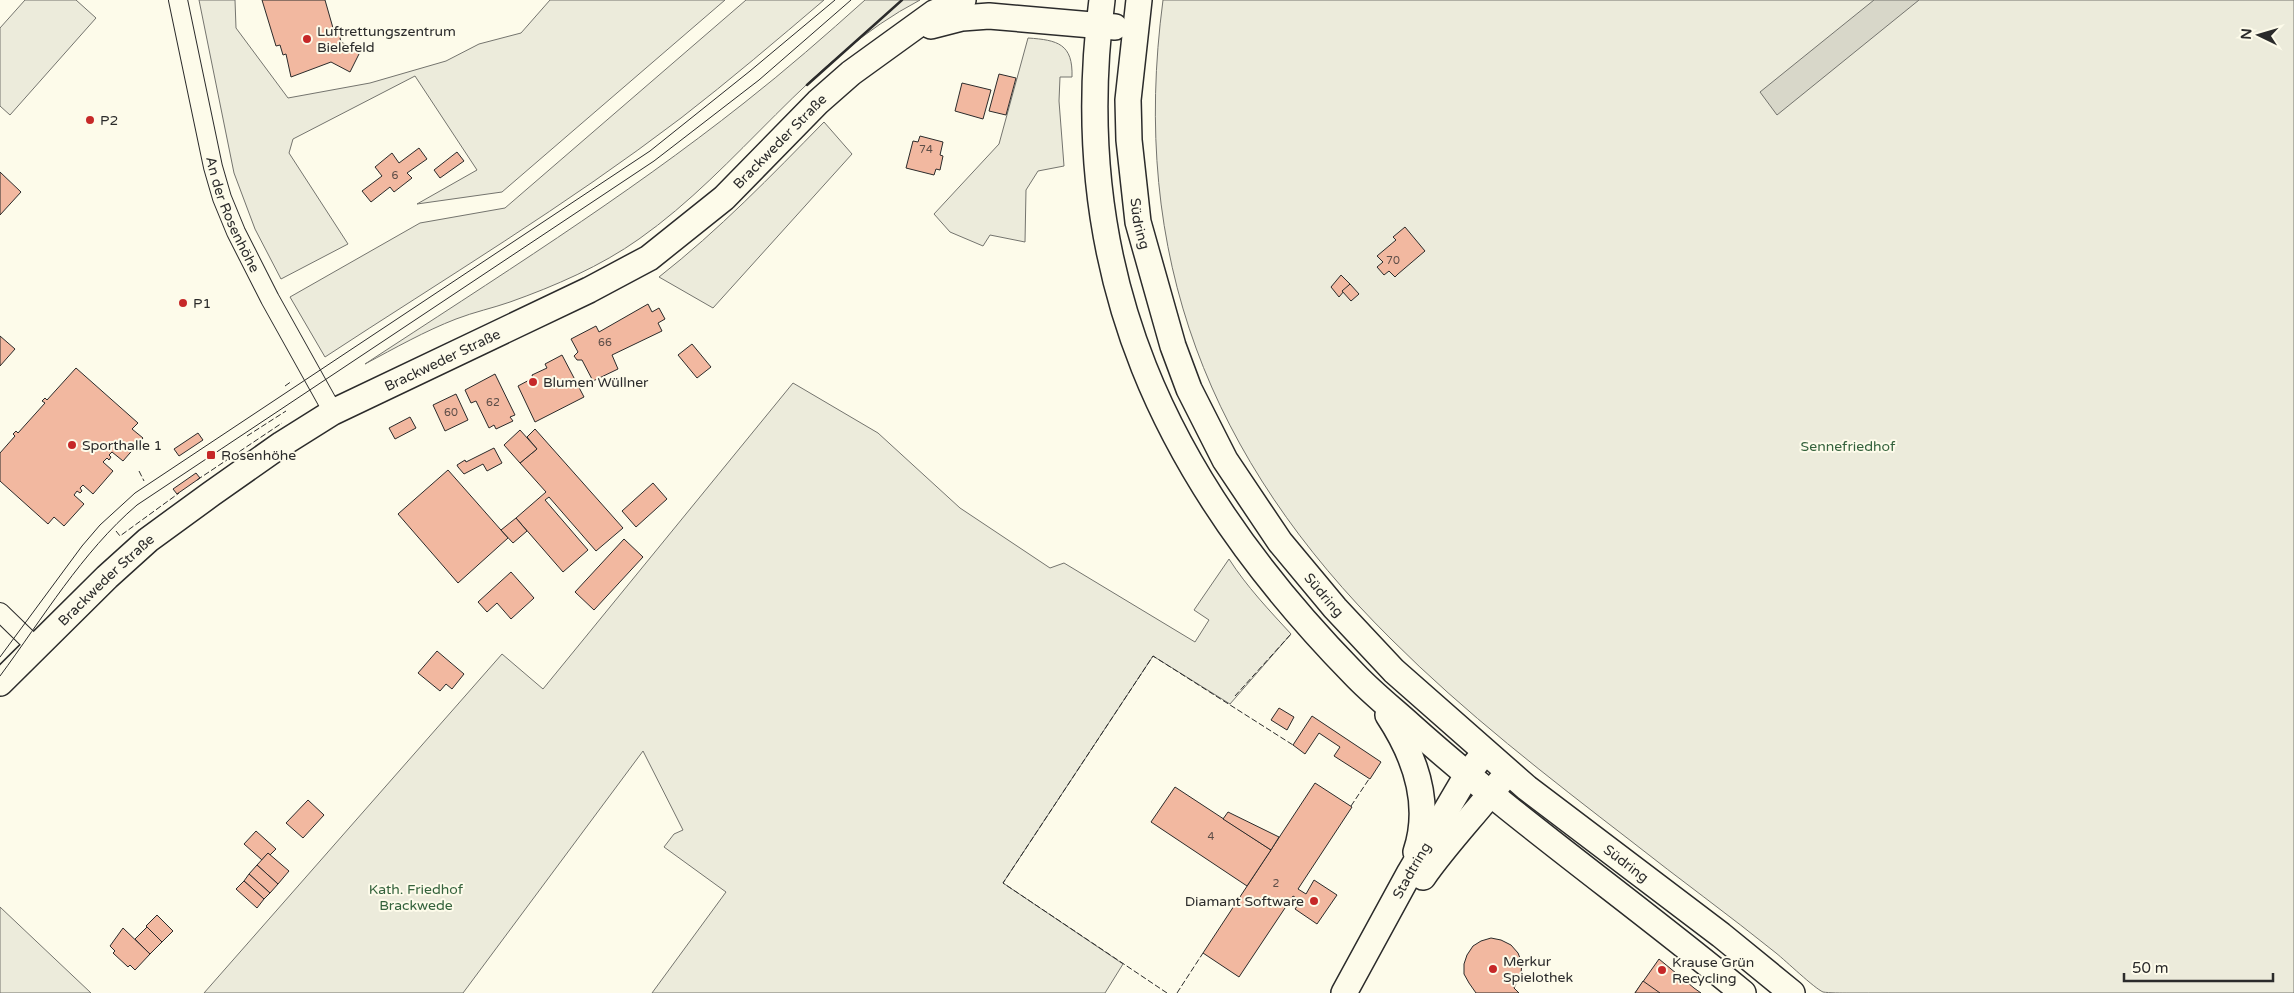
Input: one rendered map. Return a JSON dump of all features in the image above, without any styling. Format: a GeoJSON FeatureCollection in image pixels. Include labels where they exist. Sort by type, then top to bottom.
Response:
{"type":"FeatureCollection","features":[{"type":"Feature","properties":{"kind":"main road","name":"Brackweder Straße"},"geometry":{"type":"LineString","coordinates":[[0,683],[107,577],[148,540],[282,444],[333,412],[589,290],[649,258],[724,198],[818,102],[889,44],[934,13],[963,0]]}},
{"type":"Feature","properties":{"kind":"main road"},"geometry":{"type":"LineString","coordinates":[[1099,26],[1102,0]]}},
{"type":"Feature","properties":{"kind":"main road"},"geometry":{"type":"LineString","coordinates":[[1135,29],[1139,0]]}},
{"type":"Feature","properties":{"kind":"main road","name":"Brackweder Straße"},"geometry":{"type":"LineString","coordinates":[[889,44],[938,23],[962,18],[989,16],[1135,29]]}},
{"type":"Feature","properties":{"kind":"main road","name":"Südring"},"geometry":{"type":"LineString","coordinates":[[1099,26],[1094,83],[1095,138],[1100,189],[1113,273],[1125,318],[1140,360],[1178,444],[1223,517],[1266,577],[1355,675],[1490,794],[1743,993]]}},
{"type":"Feature","properties":{"kind":"main road","name":"Südring"},"geometry":{"type":"LineString","coordinates":[[1135,29],[1128,100],[1129,140],[1138,222],[1173,346],[1189,389],[1206,426],[1225,460],[1280,542],[1336,608],[1394,671],[1507,772],[1721,935],[1792,993]]}},
{"type":"Feature","properties":{"kind":"main road"},"geometry":{"type":"LineString","coordinates":[[1355,675],[1389,716],[1415,765],[1422,795],[1422,827],[1410,872]]}},
{"type":"Feature","properties":{"kind":"main road","name":"Stadtring"},"geometry":{"type":"LineString","coordinates":[[1346,993],[1410,872],[1467,775],[1485,752]]}},
{"type":"Feature","properties":{"kind":"main road","name":"Stadtring"},"geometry":{"type":"LineString","coordinates":[[1346,993],[1434,862],[1507,772]]}},
{"type":"Feature","properties":{"kind":"street","name":"An der Rosenhöhe"},"geometry":{"type":"LineString","coordinates":[[178,0],[213,167],[222,198],[236,232],[270,299],[333,412]]}},
{"type":"Feature","properties":{"kind":"street"},"geometry":{"type":"LineString","coordinates":[[0,612],[36,648]]}},
{"type":"Feature","properties":{"kind":"green space"},"geometry":{"type":"Polygon","coordinates":[[[25,0],[76,0],[96,18],[10,115],[0,106],[0,28],[25,0]]]}},
{"type":"Feature","properties":{"kind":"green space"},"geometry":{"type":"Polygon","coordinates":[[[199,0],[235,0],[236,28],[288,98],[370,83],[446,61],[479,44],[521,33],[550,0],[725,0],[502,192],[417,204],[477,170],[415,76],[293,139],[289,153],[348,244],[281,279],[255,229],[234,173],[199,0]]]}},
{"type":"Feature","properties":{"kind":"green space"},"geometry":{"type":"Polygon","coordinates":[[[746,0],[824,0],[717,89],[638,150],[505,241],[325,357],[290,297],[420,223],[505,208],[746,0]]]}},
{"type":"Feature","properties":{"kind":"green space"},"geometry":{"type":"Polygon","coordinates":[[[865,0],[920,0],[880,24],[843,52],[809,82],[710,180],[676,211],[639,239],[577,275],[527,296],[444,324],[365,364],[558,238],[699,138],[760,91],[865,0]]]}},
{"type":"Feature","properties":{"kind":"green space","name":"Sennefriedhof"},"geometry":{"type":"Polygon","coordinates":[[[1163,0],[2294,0],[2294,993],[1823,992],[1781,957],[1538,768],[1448,693],[1391,639],[1328,570],[1274,499],[1230,425],[1196,348],[1172,267],[1159,183],[1156,94],[1163,0]]]}},
{"type":"Feature","properties":{"kind":"green space"},"geometry":{"type":"Polygon","coordinates":[[[1028,38],[1048,40],[1062,46],[1070,57],[1072,77],[1060,77],[1059,101],[1064,166],[1038,171],[1026,190],[1025,242],[990,235],[983,246],[950,232],[934,214],[999,144],[1028,38]]]}},
{"type":"Feature","properties":{"kind":"green space"},"geometry":{"type":"Polygon","coordinates":[[[824,122],[852,154],[713,308],[659,277],[724,222],[824,122]]]}},
{"type":"Feature","properties":{"kind":"green space","name":"Kath. Friedhof Brackwede"},"geometry":{"type":"Polygon","coordinates":[[[793,383],[878,433],[960,508],[1050,568],[1064,563],[1195,642],[1209,620],[1194,610],[1229,559],[1251,589],[1291,634],[1230,704],[1153,656],[1003,883],[1123,964],[1105,993],[652,993],[726,892],[664,847],[674,834],[683,830],[643,751],[463,993],[204,993],[502,654],[543,689],[793,383]]]}},
{"type":"Feature","properties":{"kind":"green space"},"geometry":{"type":"Polygon","coordinates":[[[0,907],[91,993],[0,993],[0,907]]]}},
{"type":"Feature","properties":{"kind":"shaded area"},"geometry":{"type":"Polygon","coordinates":[[[1874,0],[1919,0],[1777,115],[1760,92],[1874,0]]]}},
{"type":"Feature","properties":{"kind":"building","name":"Luftrettungszentrum Bielefeld"},"geometry":{"type":"Polygon","coordinates":[[[262,0],[325,0],[333,28],[340,26],[343,36],[340,38],[341,42],[360,52],[350,72],[331,62],[291,77],[286,54],[283,55],[280,45],[276,46],[262,0]]]}},
{"type":"Feature","properties":{"kind":"building"},"geometry":{"type":"Polygon","coordinates":[[[999,74],[1016,78],[1006,115],[989,111],[999,74]]]}},
{"type":"Feature","properties":{"kind":"building"},"geometry":{"type":"Polygon","coordinates":[[[962,83],[991,90],[983,119],[955,111],[962,83]]]}},
{"type":"Feature","properties":{"kind":"building"},"geometry":{"type":"Polygon","coordinates":[[[920,136],[943,142],[940,155],[943,156],[940,170],[936,169],[934,175],[906,168],[913,141],[918,142],[920,136]]]}},
{"type":"Feature","properties":{"kind":"building"},"geometry":{"type":"Polygon","coordinates":[[[419,148],[427,159],[407,173],[412,178],[394,192],[390,187],[371,202],[362,191],[382,176],[375,167],[392,153],[399,163],[419,148]]]}},
{"type":"Feature","properties":{"kind":"building"},"geometry":{"type":"Polygon","coordinates":[[[457,152],[464,161],[440,178],[434,170],[457,152]]]}},
{"type":"Feature","properties":{"kind":"building"},"geometry":{"type":"Polygon","coordinates":[[[0,172],[21,192],[0,215],[0,172]]]}},
{"type":"Feature","properties":{"kind":"building"},"geometry":{"type":"Polygon","coordinates":[[[1405,227],[1425,251],[1395,277],[1389,271],[1384,275],[1377,267],[1383,262],[1377,256],[1396,240],[1393,237],[1405,227]]]}},
{"type":"Feature","properties":{"kind":"building"},"geometry":{"type":"Polygon","coordinates":[[[1341,275],[1350,284],[1339,297],[1331,287],[1341,275]]]}},
{"type":"Feature","properties":{"kind":"building"},"geometry":{"type":"Polygon","coordinates":[[[1350,284],[1359,294],[1351,301],[1342,291],[1350,284]]]}},
{"type":"Feature","properties":{"kind":"building"},"geometry":{"type":"Polygon","coordinates":[[[648,304],[652,312],[659,308],[665,319],[658,323],[662,331],[612,355],[618,369],[593,381],[582,360],[577,360],[574,356],[578,352],[571,339],[596,326],[599,332],[648,304]]]}},
{"type":"Feature","properties":{"kind":"building"},"geometry":{"type":"Polygon","coordinates":[[[0,336],[15,349],[0,366],[0,336]]]}},
{"type":"Feature","properties":{"kind":"building"},"geometry":{"type":"Polygon","coordinates":[[[692,344],[711,367],[697,378],[678,355],[692,344]]]}},
{"type":"Feature","properties":{"kind":"building"},"geometry":{"type":"Polygon","coordinates":[[[562,355],[584,397],[535,422],[518,386],[533,378],[532,375],[547,368],[545,364],[562,355]]]}},
{"type":"Feature","properties":{"kind":"building","name":"Sporthalle 1"},"geometry":{"type":"Polygon","coordinates":[[[76,368],[138,423],[132,429],[143,438],[123,461],[112,452],[109,455],[111,457],[109,460],[107,458],[103,462],[113,471],[93,494],[83,485],[80,488],[82,491],[80,493],[77,491],[74,495],[84,504],[64,526],[54,517],[48,524],[0,481],[0,453],[15,436],[13,434],[16,431],[18,433],[45,403],[42,401],[45,398],[47,400],[76,368]]]}},
{"type":"Feature","properties":{"kind":"building"},"geometry":{"type":"Polygon","coordinates":[[[495,374],[515,415],[510,417],[513,421],[496,429],[494,425],[489,428],[476,401],[471,403],[465,390],[495,374]]]}},
{"type":"Feature","properties":{"kind":"building"},"geometry":{"type":"Polygon","coordinates":[[[456,394],[468,420],[445,431],[433,405],[456,394]]]}},
{"type":"Feature","properties":{"kind":"building"},"geometry":{"type":"Polygon","coordinates":[[[410,417],[416,428],[395,439],[389,428],[410,417]]]}},
{"type":"Feature","properties":{"kind":"building"},"geometry":{"type":"Polygon","coordinates":[[[535,429],[623,528],[596,551],[549,497],[545,500],[588,550],[563,572],[516,518],[546,492],[520,463],[537,449],[527,437],[535,429]]]}},
{"type":"Feature","properties":{"kind":"building"},"geometry":{"type":"Polygon","coordinates":[[[520,430],[537,449],[520,463],[504,445],[520,430]]]}},
{"type":"Feature","properties":{"kind":"building"},"geometry":{"type":"Polygon","coordinates":[[[198,433],[203,440],[179,456],[174,449],[198,433]]]}},
{"type":"Feature","properties":{"kind":"building"},"geometry":{"type":"Polygon","coordinates":[[[494,448],[502,463],[487,471],[483,464],[464,474],[457,465],[465,460],[466,462],[494,448]]]}},
{"type":"Feature","properties":{"kind":"building"},"geometry":{"type":"Polygon","coordinates":[[[448,470],[508,538],[458,583],[398,514],[448,470]]]}},
{"type":"Feature","properties":{"kind":"building"},"geometry":{"type":"Polygon","coordinates":[[[196,473],[200,478],[177,494],[173,489],[196,473]]]}},
{"type":"Feature","properties":{"kind":"building"},"geometry":{"type":"Polygon","coordinates":[[[653,483],[667,499],[636,527],[622,511],[653,483]]]}},
{"type":"Feature","properties":{"kind":"building"},"geometry":{"type":"Polygon","coordinates":[[[516,518],[527,531],[513,543],[501,530],[516,518]]]}},
{"type":"Feature","properties":{"kind":"building"},"geometry":{"type":"Polygon","coordinates":[[[624,539],[643,557],[594,610],[575,592],[624,539]]]}},
{"type":"Feature","properties":{"kind":"building"},"geometry":{"type":"Polygon","coordinates":[[[511,572],[534,598],[511,619],[497,603],[487,612],[478,602],[511,572]]]}},
{"type":"Feature","properties":{"kind":"building"},"geometry":{"type":"Polygon","coordinates":[[[437,651],[464,674],[452,689],[446,684],[440,691],[418,673],[437,651]]]}},
{"type":"Feature","properties":{"kind":"building"},"geometry":{"type":"Polygon","coordinates":[[[1279,708],[1294,717],[1287,730],[1271,720],[1279,708]]]}},
{"type":"Feature","properties":{"kind":"building"},"geometry":{"type":"Polygon","coordinates":[[[1312,716],[1381,762],[1370,779],[1334,756],[1340,747],[1319,733],[1305,754],[1293,745],[1312,716]]]}},
{"type":"Feature","properties":{"kind":"building"},"geometry":{"type":"Polygon","coordinates":[[[1315,783],[1352,807],[1298,889],[1306,894],[1314,880],[1337,895],[1317,924],[1295,909],[1301,901],[1293,896],[1239,977],[1203,953],[1315,783]]]}},
{"type":"Feature","properties":{"kind":"building"},"geometry":{"type":"Polygon","coordinates":[[[1175,787],[1271,850],[1247,886],[1151,822],[1175,787]]]}},
{"type":"Feature","properties":{"kind":"building"},"geometry":{"type":"Polygon","coordinates":[[[308,800],[324,815],[303,838],[286,823],[308,800]]]}},
{"type":"Feature","properties":{"kind":"building"},"geometry":{"type":"Polygon","coordinates":[[[1228,812],[1279,837],[1271,850],[1223,819],[1228,812]]]}},
{"type":"Feature","properties":{"kind":"building"},"geometry":{"type":"Polygon","coordinates":[[[256,831],[276,849],[270,855],[268,853],[262,860],[244,844],[256,831]]]}},
{"type":"Feature","properties":{"kind":"building"},"geometry":{"type":"Polygon","coordinates":[[[268,853],[289,871],[278,884],[257,865],[268,853]]]}},
{"type":"Feature","properties":{"kind":"building"},"geometry":{"type":"Polygon","coordinates":[[[257,865],[278,884],[270,893],[249,874],[257,865]]]}},
{"type":"Feature","properties":{"kind":"building"},"geometry":{"type":"Polygon","coordinates":[[[249,874],[270,893],[264,899],[244,881],[249,874]]]}},
{"type":"Feature","properties":{"kind":"building"},"geometry":{"type":"Polygon","coordinates":[[[244,881],[264,899],[257,908],[236,889],[244,881]]]}},
{"type":"Feature","properties":{"kind":"building"},"geometry":{"type":"Polygon","coordinates":[[[157,915],[173,931],[162,942],[146,926],[157,915]]]}},
{"type":"Feature","properties":{"kind":"building"},"geometry":{"type":"Polygon","coordinates":[[[147,927],[162,942],[150,954],[135,939],[147,927]]]}},
{"type":"Feature","properties":{"kind":"building"},"geometry":{"type":"Polygon","coordinates":[[[123,928],[150,954],[135,970],[130,965],[128,967],[113,953],[115,951],[110,946],[123,928]]]}},
{"type":"Feature","properties":{"kind":"building","name":"Merkur Spielothek"},"geometry":{"type":"Polygon","coordinates":[[[1491,938],[1511,945],[1518,953],[1522,963],[1521,973],[1514,988],[1519,993],[1476,993],[1464,974],[1464,964],[1473,946],[1491,938]]]}},
{"type":"Feature","properties":{"kind":"building","name":"Krause Grün Recycling"},"geometry":{"type":"Polygon","coordinates":[[[1659,959],[1694,988],[1701,993],[1635,993],[1659,959]]]}},
{"type":"Feature","properties":{"kind":"building"},"geometry":{"type":"Polygon","coordinates":[[[1643,981],[1660,993],[1635,993],[1643,981]]]}},
{"type":"Feature","properties":{"kind":"tram line"},"geometry":{"type":"LineString","coordinates":[[0,657],[82,546],[100,525],[135,493],[650,151],[835,0]]}},
{"type":"Feature","properties":{"kind":"tram line"},"geometry":{"type":"LineString","coordinates":[[0,676],[81,564],[98,543],[137,505],[654,161],[759,80],[851,0]]}},
{"type":"Feature","properties":{"kind":"fence"},"geometry":{"type":"LineString","coordinates":[[285,386],[292,381]]}},
{"type":"Feature","properties":{"kind":"fence"},"geometry":{"type":"LineString","coordinates":[[247,436],[286,411]]}},
{"type":"Feature","properties":{"kind":"fence"},"geometry":{"type":"LineString","coordinates":[[197,480],[282,423]]}},
{"type":"Feature","properties":{"kind":"fence"},"geometry":{"type":"LineString","coordinates":[[139,471],[144,481]]}},
{"type":"Feature","properties":{"kind":"fence"},"geometry":{"type":"LineString","coordinates":[[116,531],[120,536],[179,493]]}},
{"type":"Feature","properties":{"kind":"fence"},"geometry":{"type":"LineString","coordinates":[[1235,696],[1291,634]]}},
{"type":"Feature","properties":{"kind":"fence"},"geometry":{"type":"LineString","coordinates":[[1167,993],[1003,883],[1153,656],[1293,745]]}},
{"type":"Feature","properties":{"kind":"fence"},"geometry":{"type":"LineString","coordinates":[[1351,806],[1369,779]]}},
{"type":"Feature","properties":{"kind":"fence"},"geometry":{"type":"LineString","coordinates":[[1177,993],[1203,953]]}},
{"type":"Feature","properties":{"kind":"wall"},"geometry":{"type":"LineString","coordinates":[[807,85],[902,0]]}},
{"type":"Feature","properties":{"kind":"place","name":"Luftrettungszentrum Bielefeld"},"geometry":{"type":"Point","coordinates":[307,39]}},
{"type":"Feature","properties":{"kind":"place","name":"P2"},"geometry":{"type":"Point","coordinates":[90,120]}},
{"type":"Feature","properties":{"kind":"place","name":"P1"},"geometry":{"type":"Point","coordinates":[183,303]}},
{"type":"Feature","properties":{"kind":"place","name":"Blumen Wüllner"},"geometry":{"type":"Point","coordinates":[533,382]}},
{"type":"Feature","properties":{"kind":"place","name":"Sporthalle 1"},"geometry":{"type":"Point","coordinates":[72,445]}},
{"type":"Feature","properties":{"kind":"place","name":"Rosenhöhe"},"geometry":{"type":"Point","coordinates":[211,455]}},
{"type":"Feature","properties":{"kind":"place","name":"Diamant Software"},"geometry":{"type":"Point","coordinates":[1314,901]}},
{"type":"Feature","properties":{"kind":"place","name":"Merkur Spielothek"},"geometry":{"type":"Point","coordinates":[1493,969]}},
{"type":"Feature","properties":{"kind":"place","name":"Krause Grün Recycling"},"geometry":{"type":"Point","coordinates":[1662,970]}}]}
